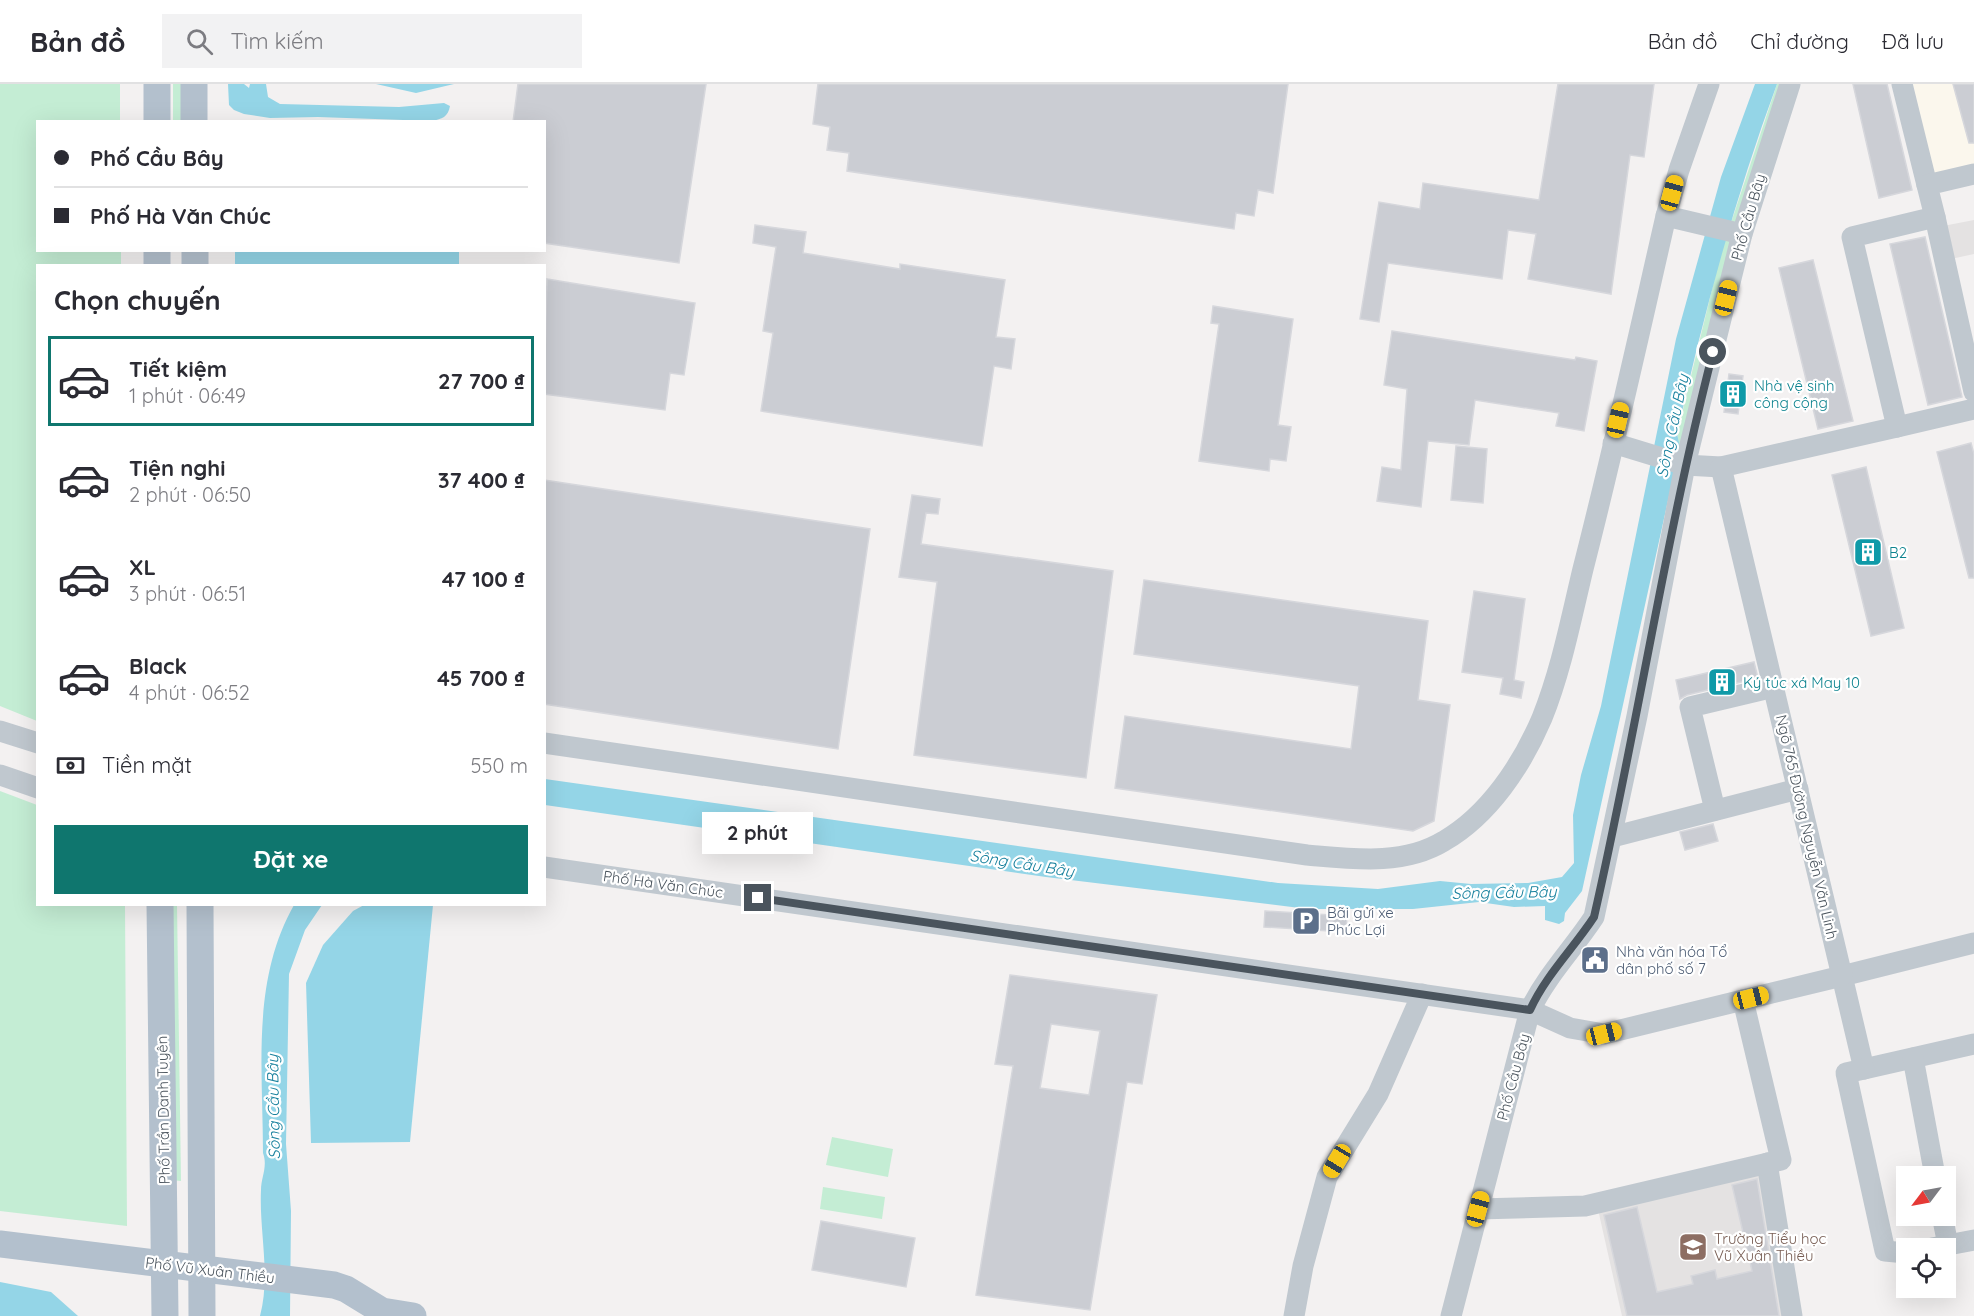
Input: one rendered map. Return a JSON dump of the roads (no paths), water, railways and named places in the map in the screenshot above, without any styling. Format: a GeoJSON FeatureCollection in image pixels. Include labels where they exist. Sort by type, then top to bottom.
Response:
{"type":"FeatureCollection","features":[{"type":"Feature","properties":{"kind":"main road"},"geometry":{"type":"LineString","coordinates":[[157,84],[157,120]]}},
{"type":"Feature","properties":{"kind":"main road"},"geometry":{"type":"LineString","coordinates":[[194,84],[194,120]]}},
{"type":"Feature","properties":{"kind":"main road","name":"Phố Trần Danh Tuyên"},"geometry":{"type":"LineString","coordinates":[[160,906],[165,1316]]}},
{"type":"Feature","properties":{"kind":"main road"},"geometry":{"type":"LineString","coordinates":[[200,906],[202,1316]]}},
{"type":"Feature","properties":{"kind":"main road","name":"Phố Vũ Xuân Thiều"},"geometry":{"type":"LineString","coordinates":[[0,1244],[334,1285],[346,1289],[382,1311],[413,1316]]}},
{"type":"Feature","properties":{"kind":"street"},"geometry":{"type":"LineString","coordinates":[[546,743],[1307,855],[1361,860],[1410,856],[1445,841],[1497,795],[1521,758],[1541,719],[1555,681],[1666,216],[1678,170],[1709,84]]}},
{"type":"Feature","properties":{"kind":"street","name":"Phố Cầu Bây"},"geometry":{"type":"LineString","coordinates":[[1451,1316],[1530,1010],[1555,965],[1578,940],[1594,917],[1612,837],[1685,465],[1743,234],[1778,114],[1790,84]]}},
{"type":"Feature","properties":{"kind":"street"},"geometry":{"type":"LineString","coordinates":[[1902,84],[1935,217],[1974,392]]}},
{"type":"Feature","properties":{"kind":"street"},"geometry":{"type":"LineString","coordinates":[[1927,185],[1974,174]]}},
{"type":"Feature","properties":{"kind":"street"},"geometry":{"type":"LineString","coordinates":[[1666,216],[1743,234]]}},
{"type":"Feature","properties":{"kind":"street"},"geometry":{"type":"LineString","coordinates":[[1897,427],[1852,237],[1935,217]]}},
{"type":"Feature","properties":{"kind":"street"},"geometry":{"type":"LineString","coordinates":[[1613,443],[1685,465],[1721,467],[1974,409]]}},
{"type":"Feature","properties":{"kind":"street","name":"Ngõ 765 Đường Nguyễn Văn Linh"},"geometry":{"type":"LineString","coordinates":[[1721,467],[1864,1069]]}},
{"type":"Feature","properties":{"kind":"street"},"geometry":{"type":"LineString","coordinates":[[1715,810],[1690,707],[1774,687]]}},
{"type":"Feature","properties":{"kind":"street"},"geometry":{"type":"LineString","coordinates":[[0,731],[36,742]]}},
{"type":"Feature","properties":{"kind":"street"},"geometry":{"type":"LineString","coordinates":[[0,775],[36,787]]}},
{"type":"Feature","properties":{"kind":"street"},"geometry":{"type":"LineString","coordinates":[[1612,837],[1798,789]]}},
{"type":"Feature","properties":{"kind":"street","name":"Phố Hà Văn Chúc"},"geometry":{"type":"LineString","coordinates":[[546,867],[1530,1010],[1570,1028],[1604,1034],[1743,1000]]}},
{"type":"Feature","properties":{"kind":"street"},"geometry":{"type":"LineString","coordinates":[[1478,1209],[1585,1206],[1781,1160],[1743,1000],[1974,943]]}},
{"type":"Feature","properties":{"kind":"street"},"geometry":{"type":"LineString","coordinates":[[1294,1316],[1303,1266],[1327,1177],[1378,1094],[1422,994]]}},
{"type":"Feature","properties":{"kind":"street"},"geometry":{"type":"LineString","coordinates":[[1896,1252],[1885,1251],[1846,1073],[1974,1044]]}},
{"type":"Feature","properties":{"kind":"street"},"geometry":{"type":"LineString","coordinates":[[1913,1058],[1933,1166]]}},
{"type":"Feature","properties":{"kind":"street"},"geometry":{"type":"LineString","coordinates":[[1767,1163],[1792,1316]]}},
{"type":"Feature","properties":{"kind":"street"},"geometry":{"type":"LineString","coordinates":[[1956,1244],[1974,1240]]}},
{"type":"Feature","properties":{"kind":"water"},"geometry":{"type":"Polygon","coordinates":[[[228,84],[244,84],[249,88],[250,84],[266,84],[268,97],[280,104],[399,107],[444,103],[450,106],[448,113],[439,119],[404,120],[270,118],[244,114],[229,105],[228,84]]]}},
{"type":"Feature","properties":{"kind":"water"},"geometry":{"type":"Polygon","coordinates":[[[376,84],[454,84],[416,93],[376,84]]]}},
{"type":"Feature","properties":{"kind":"water","name":"Sông Cầu Bây"},"geometry":{"type":"Polygon","coordinates":[[[1755,84],[1777,84],[1734,213],[1698,345],[1677,434],[1680,446],[1582,891],[1565,913],[1564,921],[1559,924],[1545,920],[1545,906],[1514,907],[1479,902],[1413,909],[1308,909],[1046,877],[546,805],[546,779],[1278,883],[1378,889],[1440,881],[1471,884],[1528,883],[1562,877],[1574,863],[1573,815],[1581,775],[1601,706],[1676,339],[1721,177],[1755,84]]]}},
{"type":"Feature","properties":{"kind":"water"},"geometry":{"type":"Polygon","coordinates":[[[235,252],[459,252],[459,264],[235,264],[235,252]]]}},
{"type":"Feature","properties":{"kind":"water","name":"Sông Cầu Bây"},"geometry":{"type":"Polygon","coordinates":[[[294,906],[321,906],[305,930],[289,974],[286,1144],[291,1211],[290,1316],[260,1316],[265,1285],[261,1206],[261,1185],[265,1163],[262,1026],[271,964],[280,934],[294,906]]]}},
{"type":"Feature","properties":{"kind":"water"},"geometry":{"type":"Polygon","coordinates":[[[362,906],[433,906],[410,1142],[311,1143],[306,983],[323,945],[353,911],[362,906]]]}},
{"type":"Feature","properties":{"kind":"water"},"geometry":{"type":"Polygon","coordinates":[[[0,1282],[51,1292],[78,1316],[0,1316],[0,1282]]]}},
{"type":"Feature","properties":{"kind":"place","name":"Nhà vệ sinh công cộng"},"geometry":{"type":"Point","coordinates":[1733,394]}},
{"type":"Feature","properties":{"kind":"place","name":"B2"},"geometry":{"type":"Point","coordinates":[1868,552]}},
{"type":"Feature","properties":{"kind":"place","name":"Ký túc xá May 10"},"geometry":{"type":"Point","coordinates":[1722,682]}},
{"type":"Feature","properties":{"kind":"place","name":"Bãi gửi xe Phúc Lợi"},"geometry":{"type":"Point","coordinates":[1306,921]}},
{"type":"Feature","properties":{"kind":"place","name":"Nhà văn hóa Tổ dân phố số 7"},"geometry":{"type":"Point","coordinates":[1595,960]}},
{"type":"Feature","properties":{"kind":"place","name":"Trường Tiểu học Vũ Xuân Thiều"},"geometry":{"type":"Point","coordinates":[1693,1247]}}]}
